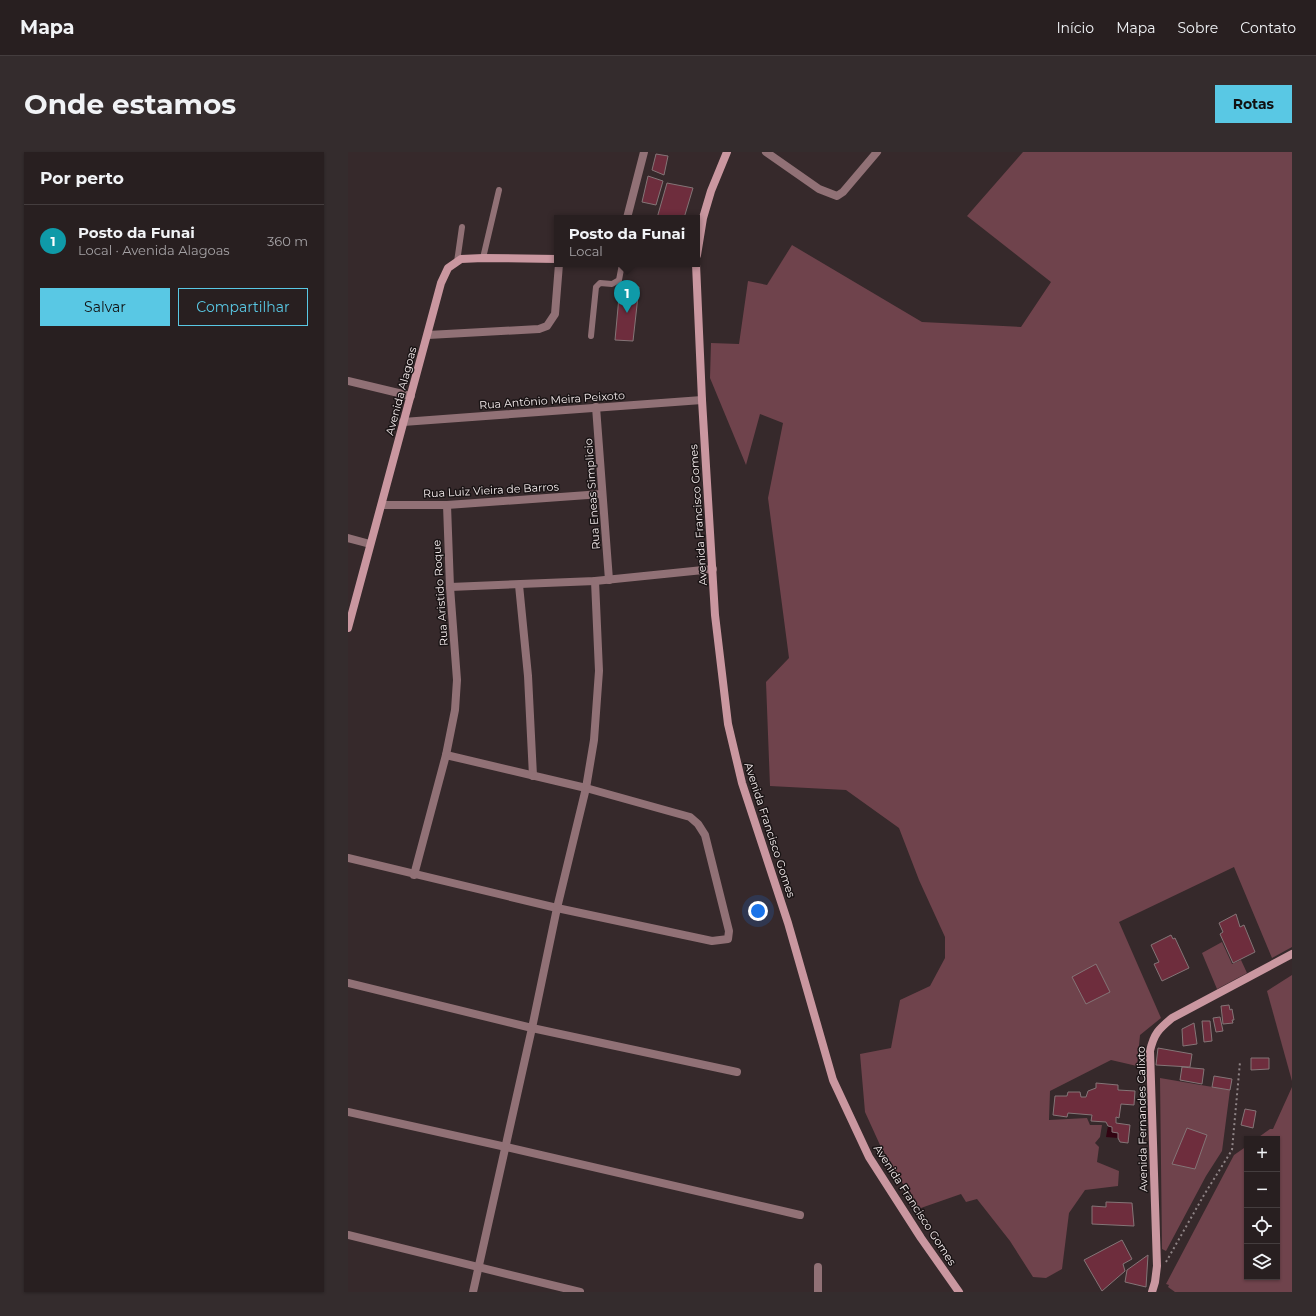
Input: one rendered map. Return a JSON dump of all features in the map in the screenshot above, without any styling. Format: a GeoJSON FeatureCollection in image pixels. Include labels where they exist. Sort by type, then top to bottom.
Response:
{"type":"FeatureCollection","features":[{"type":"Feature","properties":{"kind":"main road"},"geometry":{"type":"LineString","coordinates":[[700,236],[707,205],[727,152]]}},
{"type":"Feature","properties":{"kind":"main road"},"geometry":{"type":"LineString","coordinates":[[457,262],[461,259],[483,258],[554,259]]}},
{"type":"Feature","properties":{"kind":"main road","name":"Avenida Alagoas"},"geometry":{"type":"LineString","coordinates":[[348,628],[441,283],[448,268],[457,262]]}},
{"type":"Feature","properties":{"kind":"main road","name":"Avenida Francisco Gomes"},"geometry":{"type":"LineString","coordinates":[[696,267],[702,400],[715,615],[728,724],[742,784],[788,923],[833,1080],[869,1157],[921,1238],[958,1291]]}},
{"type":"Feature","properties":{"kind":"main road","name":"Avenida Fernandes Calixto"},"geometry":{"type":"LineString","coordinates":[[1152,1292],[1157,1266],[1150,1051],[1152,1039],[1159,1029],[1172,1018],[1292,954]]}},
{"type":"Feature","properties":{"kind":"street"},"geometry":{"type":"LineString","coordinates":[[628,215],[644,152]]}},
{"type":"Feature","properties":{"kind":"street"},"geometry":{"type":"LineString","coordinates":[[766,152],[819,189],[837,196],[877,152]]}},
{"type":"Feature","properties":{"kind":"street"},"geometry":{"type":"LineString","coordinates":[[428,335],[539,329],[547,326],[555,314],[559,267]]}},
{"type":"Feature","properties":{"kind":"street"},"geometry":{"type":"LineString","coordinates":[[348,381],[411,396]]}},
{"type":"Feature","properties":{"kind":"street","name":"Rua Antônio Meira Peixoto"},"geometry":{"type":"LineString","coordinates":[[403,422],[702,400]]}},
{"type":"Feature","properties":{"kind":"street","name":"Rua Eneas Simplicio"},"geometry":{"type":"LineString","coordinates":[[596,407],[609,580]]}},
{"type":"Feature","properties":{"kind":"street","name":"Rua Luiz Vieira de Barros"},"geometry":{"type":"LineString","coordinates":[[382,505],[447,505],[602,494]]}},
{"type":"Feature","properties":{"kind":"street","name":"Rua Aristido Roque"},"geometry":{"type":"LineString","coordinates":[[414,875],[446,755],[455,710],[457,680],[450,587],[447,505]]}},
{"type":"Feature","properties":{"kind":"street"},"geometry":{"type":"LineString","coordinates":[[348,538],[370,544]]}},
{"type":"Feature","properties":{"kind":"street"},"geometry":{"type":"LineString","coordinates":[[450,587],[609,580],[713,569]]}},
{"type":"Feature","properties":{"kind":"street"},"geometry":{"type":"LineString","coordinates":[[473,1292],[506,1147],[557,908],[586,788],[594,740],[599,671],[594,581]]}},
{"type":"Feature","properties":{"kind":"street"},"geometry":{"type":"LineString","coordinates":[[519,585],[528,676],[533,776]]}},
{"type":"Feature","properties":{"kind":"street"},"geometry":{"type":"LineString","coordinates":[[348,858],[557,908],[712,941],[728,939],[729,931],[705,835],[698,824],[690,817],[586,788],[446,755]]}},
{"type":"Feature","properties":{"kind":"street"},"geometry":{"type":"LineString","coordinates":[[348,983],[532,1028],[737,1072]]}},
{"type":"Feature","properties":{"kind":"street"},"geometry":{"type":"LineString","coordinates":[[348,1112],[800,1215]]}},
{"type":"Feature","properties":{"kind":"street"},"geometry":{"type":"LineString","coordinates":[[348,1235],[580,1292]]}},
{"type":"Feature","properties":{"kind":"street"},"geometry":{"type":"LineString","coordinates":[[818,1267],[818,1292]]}},
{"type":"Feature","properties":{"kind":"lane"},"geometry":{"type":"LineString","coordinates":[[483,258],[499,190]]}},
{"type":"Feature","properties":{"kind":"lane"},"geometry":{"type":"LineString","coordinates":[[457,262],[462,227]]}},
{"type":"Feature","properties":{"kind":"lane"},"geometry":{"type":"LineString","coordinates":[[591,336],[596,287],[600,283],[612,284],[618,280],[621,267]]}},
{"type":"Feature","properties":{"kind":"path"},"geometry":{"type":"LineString","coordinates":[[1155,1282],[1204,1195],[1232,1150],[1240,1062]]}},
{"type":"Feature","properties":{"kind":"shaded area"},"geometry":{"type":"Polygon","coordinates":[[[1023,152],[1292,152],[1292,947],[1272,958],[1234,867],[1119,922],[1161,1018],[1140,1035],[1137,1066],[1111,1060],[1050,1091],[1049,1120],[1087,1118],[1090,1125],[1102,1125],[1100,1137],[1095,1143],[1099,1147],[1097,1162],[1119,1171],[1118,1186],[1085,1190],[1069,1213],[1062,1269],[1046,1278],[1033,1277],[1010,1241],[977,1199],[966,1202],[961,1194],[918,1209],[880,1145],[865,1112],[860,1054],[891,1048],[900,1000],[930,986],[945,958],[945,937],[919,880],[899,828],[846,790],[770,786],[766,682],[789,658],[768,498],[783,423],[760,414],[746,465],[710,378],[711,343],[739,344],[748,281],[767,285],[792,245],[922,322],[1021,327],[1051,282],[967,216],[1023,152]]]}},
{"type":"Feature","properties":{"kind":"shaded area"},"geometry":{"type":"Polygon","coordinates":[[[1222,942],[1232,964],[1241,960],[1247,973],[1217,989],[1202,953],[1222,942]]]}},
{"type":"Feature","properties":{"kind":"shaded area"},"geometry":{"type":"Polygon","coordinates":[[[1292,975],[1292,1081],[1267,991],[1292,975]]]}},
{"type":"Feature","properties":{"kind":"shaded area"},"geometry":{"type":"Polygon","coordinates":[[[1160,1078],[1230,1090],[1222,1151],[1206,1176],[1166,1251],[1162,1249],[1160,1078]]]}},
{"type":"Feature","properties":{"kind":"shaded area"},"geometry":{"type":"Polygon","coordinates":[[[1292,1087],[1292,1292],[1175,1292],[1168,1287],[1169,1285],[1166,1284],[1234,1155],[1244,1148],[1244,1280],[1280,1280],[1280,1136],[1260,1136],[1270,1129],[1273,1129],[1292,1087]]]}},
{"type":"Feature","properties":{"kind":"shaded area"},"geometry":{"type":"Polygon","coordinates":[[[1108,1126],[1112,1127],[1112,1132],[1118,1133],[1118,1138],[1106,1137],[1108,1126]]]}},
{"type":"Feature","properties":{"kind":"building"},"geometry":{"type":"Polygon","coordinates":[[[656,154],[668,156],[664,175],[652,170],[656,154]]]}},
{"type":"Feature","properties":{"kind":"building"},"geometry":{"type":"Polygon","coordinates":[[[648,176],[663,181],[656,205],[642,202],[648,176]]]}},
{"type":"Feature","properties":{"kind":"building"},"geometry":{"type":"Polygon","coordinates":[[[667,183],[693,188],[685,215],[658,215],[667,183]]]}},
{"type":"Feature","properties":{"kind":"building"},"geometry":{"type":"Polygon","coordinates":[[[620,286],[639,287],[633,341],[615,340],[620,286]]]}},
{"type":"Feature","properties":{"kind":"building"},"geometry":{"type":"Polygon","coordinates":[[[1236,914],[1240,927],[1244,925],[1255,952],[1233,963],[1220,934],[1223,932],[1219,923],[1236,914]]]}},
{"type":"Feature","properties":{"kind":"building"},"geometry":{"type":"Polygon","coordinates":[[[1171,935],[1173,939],[1175,938],[1189,968],[1162,981],[1154,964],[1159,962],[1151,945],[1171,935]]]}},
{"type":"Feature","properties":{"kind":"building"},"geometry":{"type":"Polygon","coordinates":[[[1096,964],[1110,992],[1086,1004],[1072,977],[1096,964]]]}},
{"type":"Feature","properties":{"kind":"building"},"geometry":{"type":"Polygon","coordinates":[[[1229,1005],[1230,1010],[1232,1009],[1234,1020],[1232,1020],[1233,1023],[1223,1024],[1221,1006],[1229,1005]]]}},
{"type":"Feature","properties":{"kind":"building"},"geometry":{"type":"Polygon","coordinates":[[[1220,1017],[1223,1031],[1216,1032],[1213,1018],[1220,1017]]]}},
{"type":"Feature","properties":{"kind":"building"},"geometry":{"type":"Polygon","coordinates":[[[1202,1021],[1210,1021],[1212,1041],[1204,1042],[1202,1021]]]}},
{"type":"Feature","properties":{"kind":"building"},"geometry":{"type":"Polygon","coordinates":[[[1194,1023],[1197,1044],[1183,1046],[1182,1029],[1194,1023]]]}},
{"type":"Feature","properties":{"kind":"building"},"geometry":{"type":"Polygon","coordinates":[[[1158,1048],[1192,1054],[1190,1067],[1156,1065],[1158,1048]]]}},
{"type":"Feature","properties":{"kind":"building"},"geometry":{"type":"Polygon","coordinates":[[[1251,1058],[1269,1058],[1269,1069],[1251,1070],[1251,1058]]]}},
{"type":"Feature","properties":{"kind":"building"},"geometry":{"type":"Polygon","coordinates":[[[1182,1067],[1204,1069],[1202,1084],[1180,1080],[1182,1067]]]}},
{"type":"Feature","properties":{"kind":"building"},"geometry":{"type":"Polygon","coordinates":[[[1214,1076],[1232,1079],[1230,1090],[1212,1087],[1214,1076]]]}},
{"type":"Feature","properties":{"kind":"building"},"geometry":{"type":"Polygon","coordinates":[[[1096,1083],[1118,1085],[1118,1090],[1135,1091],[1134,1105],[1121,1104],[1119,1118],[1116,1117],[1116,1123],[1130,1125],[1128,1143],[1120,1142],[1118,1133],[1112,1132],[1112,1127],[1108,1126],[1106,1122],[1091,1121],[1092,1115],[1068,1113],[1067,1117],[1053,1115],[1055,1096],[1067,1096],[1068,1092],[1080,1092],[1081,1097],[1086,1097],[1088,1091],[1096,1088],[1096,1083]]]}},
{"type":"Feature","properties":{"kind":"building"},"geometry":{"type":"Polygon","coordinates":[[[1245,1109],[1256,1111],[1253,1128],[1241,1125],[1245,1109]]]}},
{"type":"Feature","properties":{"kind":"building"},"geometry":{"type":"Polygon","coordinates":[[[1187,1128],[1207,1135],[1195,1169],[1172,1164],[1187,1128]]]}},
{"type":"Feature","properties":{"kind":"building"},"geometry":{"type":"Polygon","coordinates":[[[1106,1202],[1132,1203],[1134,1226],[1092,1224],[1092,1206],[1106,1207],[1106,1202]]]}},
{"type":"Feature","properties":{"kind":"building"},"geometry":{"type":"Polygon","coordinates":[[[1122,1240],[1132,1259],[1123,1264],[1125,1271],[1102,1291],[1084,1260],[1122,1240]]]}},
{"type":"Feature","properties":{"kind":"building"},"geometry":{"type":"Polygon","coordinates":[[[1148,1255],[1146,1287],[1125,1282],[1127,1270],[1148,1255]]]}},
{"type":"Feature","properties":{"kind":"place","name":"Posto da Funai"},"geometry":{"type":"Point","coordinates":[627,313]}}]}
